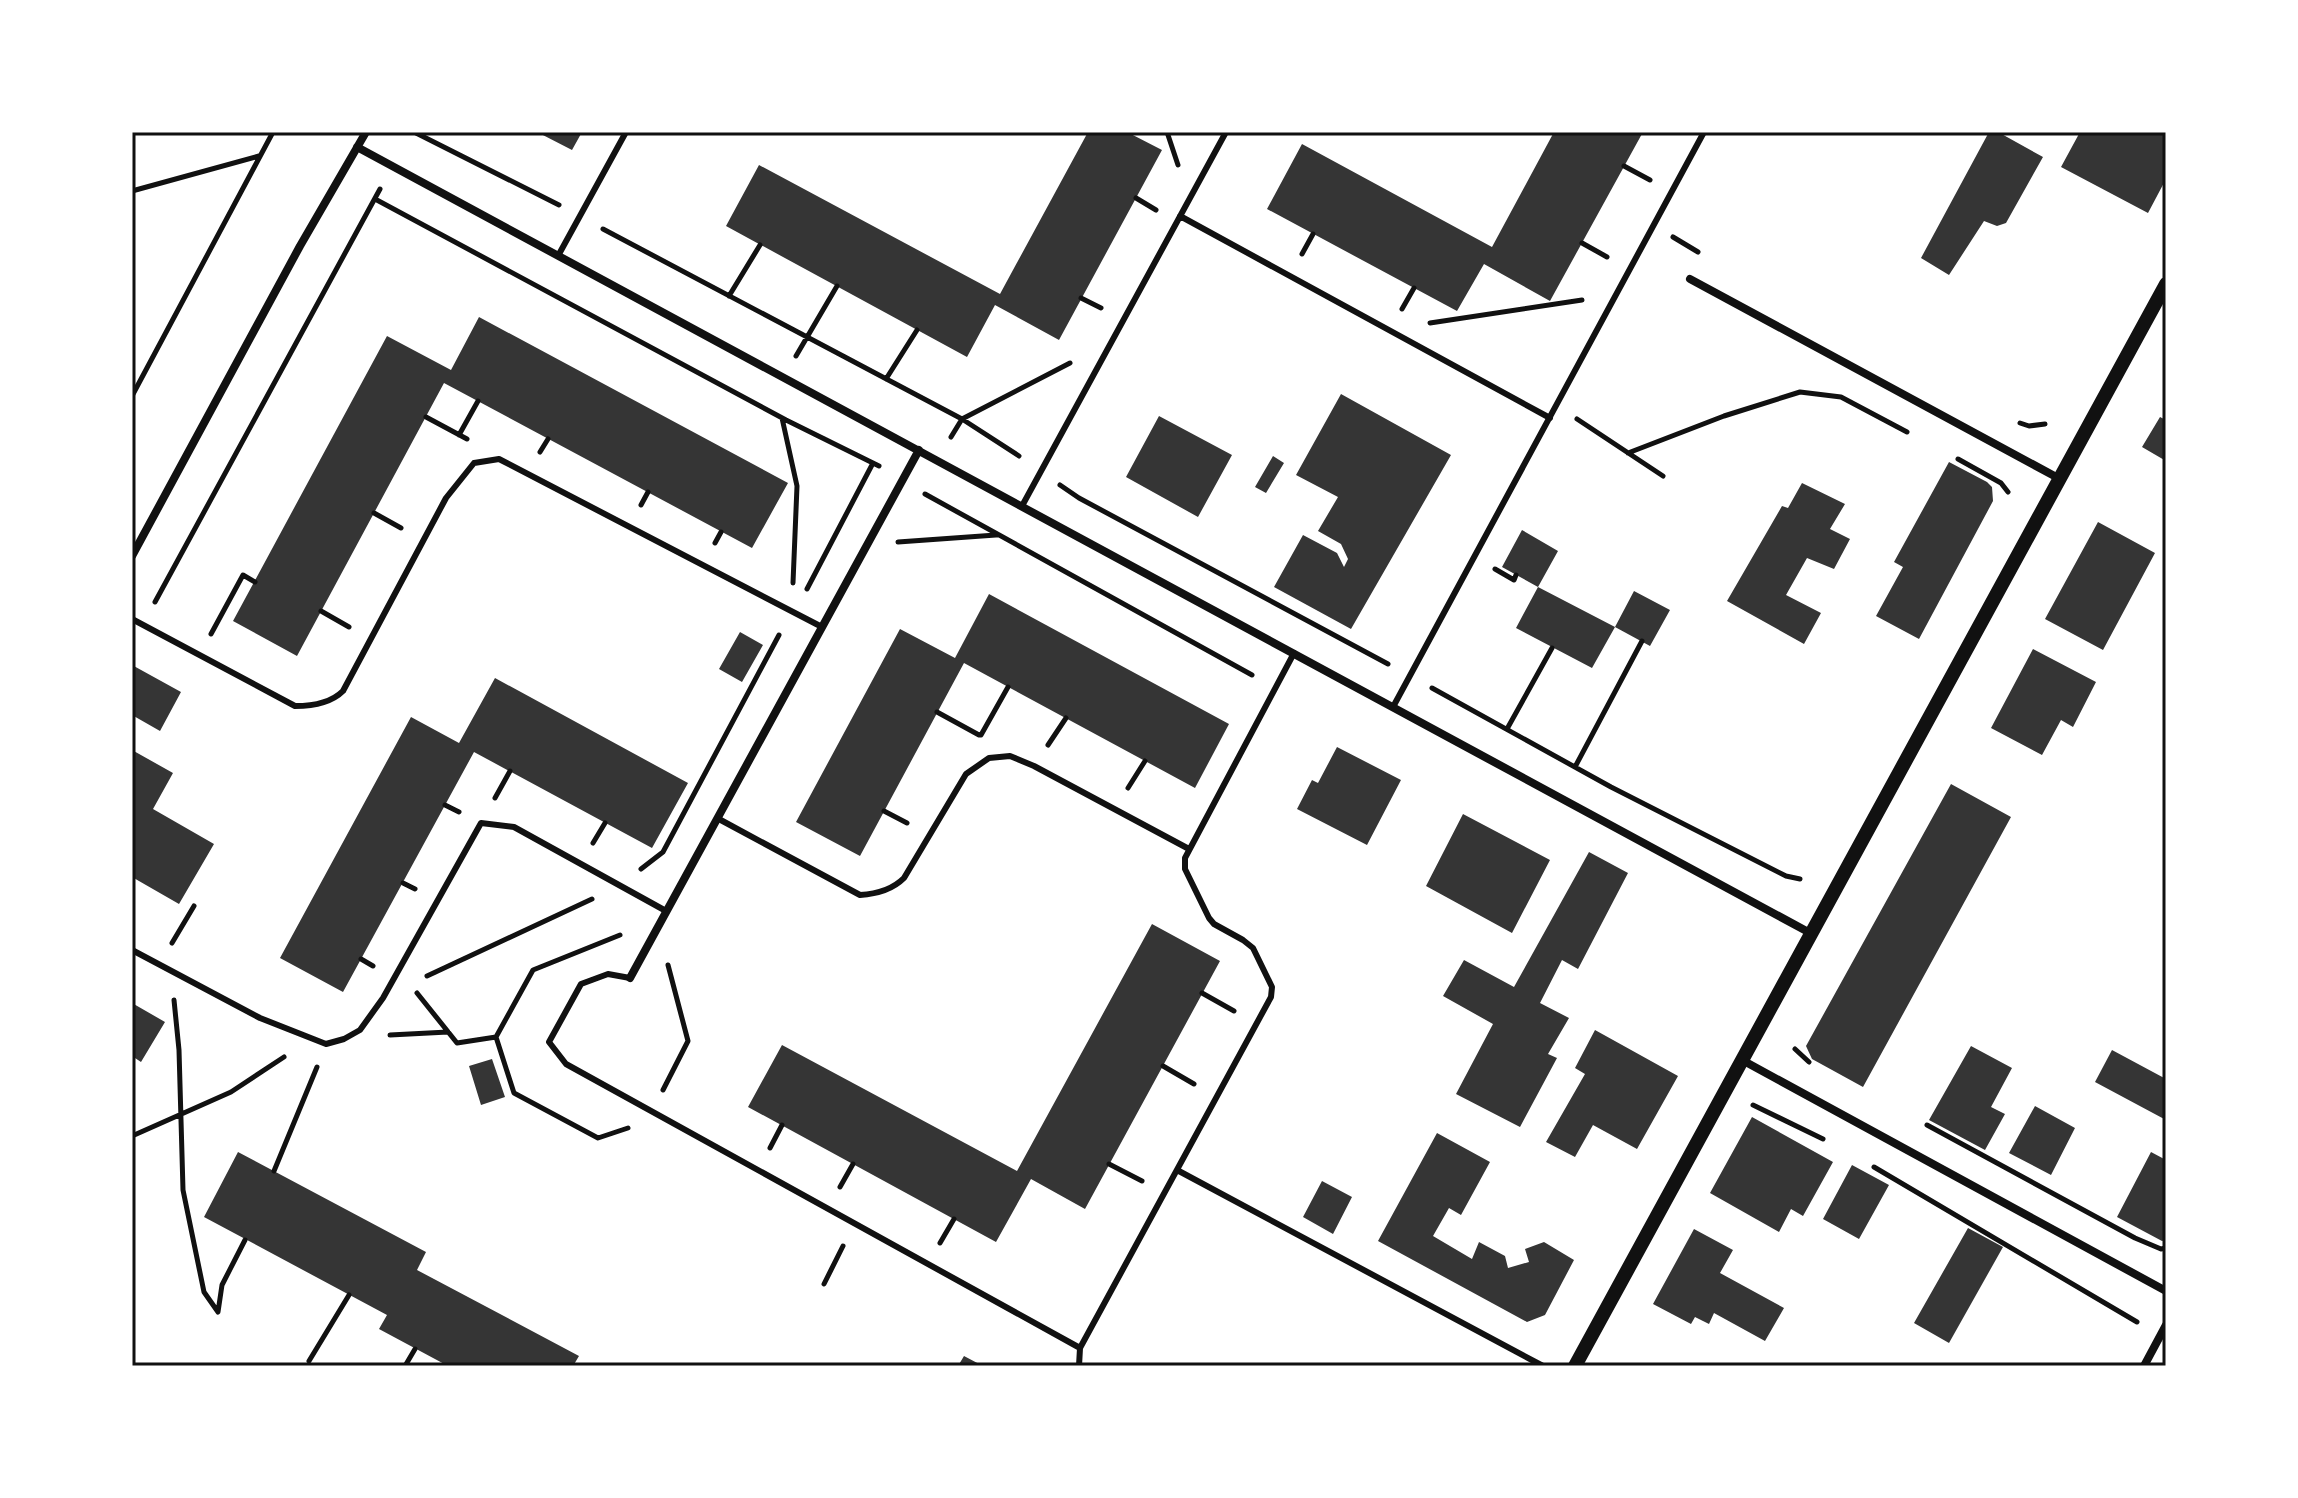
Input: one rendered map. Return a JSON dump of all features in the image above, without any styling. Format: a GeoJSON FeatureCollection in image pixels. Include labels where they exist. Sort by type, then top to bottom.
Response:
{"type":"FeatureCollection","features":[{"type":"Feature","properties":{"kind":"street"},"geometry":{"type":"LineString","coordinates":[[132,556],[300,246],[366,132]]}},
{"type":"Feature","properties":{"kind":"street"},"geometry":{"type":"LineString","coordinates":[[357,147],[1812,934]]}},
{"type":"Feature","properties":{"kind":"street"},"geometry":{"type":"LineString","coordinates":[[1690,279],[2060,479]]}},
{"type":"Feature","properties":{"kind":"street"},"geometry":{"type":"LineString","coordinates":[[1575,1366],[2166,284]]}},
{"type":"Feature","properties":{"kind":"street"},"geometry":{"type":"LineString","coordinates":[[630,978],[919,450]]}},
{"type":"Feature","properties":{"kind":"street"},"geometry":{"type":"LineString","coordinates":[[1742,1060],[2166,1291]]}},
{"type":"Feature","properties":{"kind":"street"},"geometry":{"type":"LineString","coordinates":[[2144,1366],[2164,1329]]}},
{"type":"Feature","properties":{"kind":"lane"},"geometry":{"type":"LineString","coordinates":[[558,256],[626,132]]}},
{"type":"Feature","properties":{"kind":"lane"},"geometry":{"type":"LineString","coordinates":[[1022,506],[1226,132]]}},
{"type":"Feature","properties":{"kind":"lane"},"geometry":{"type":"LineString","coordinates":[[1393,707],[1704,132]]}},
{"type":"Feature","properties":{"kind":"lane"},"geometry":{"type":"LineString","coordinates":[[1180,216],[1550,418]]}},
{"type":"Feature","properties":{"kind":"lane"},"geometry":{"type":"LineString","coordinates":[[132,619],[295,706],[335,699],[343,691],[446,498],[474,463],[499,459],[822,627]]}},
{"type":"Feature","properties":{"kind":"lane"},"geometry":{"type":"LineString","coordinates":[[1079,1366],[1080,1348],[1271,997],[1272,987],[1253,948],[1209,918],[1185,869],[1185,858],[1294,653]]}},
{"type":"Feature","properties":{"kind":"lane"},"geometry":{"type":"LineString","coordinates":[[717,818],[860,895],[873,894],[895,887],[904,878],[966,774],[989,758],[1010,756],[1189,849]]}},
{"type":"Feature","properties":{"kind":"lane"},"geometry":{"type":"LineString","coordinates":[[132,950],[260,1018],[326,1044],[360,1030],[383,998],[481,823],[514,827],[666,911]]}},
{"type":"Feature","properties":{"kind":"lane"},"geometry":{"type":"LineString","coordinates":[[630,978],[608,974],[581,984],[549,1042],[566,1064],[1080,1348]]}},
{"type":"Feature","properties":{"kind":"lane"},"geometry":{"type":"LineString","coordinates":[[1177,1170],[1543,1366]]}},
{"type":"Feature","properties":{"kind":"path"},"geometry":{"type":"LineString","coordinates":[[132,396],[273,132]]}},
{"type":"Feature","properties":{"kind":"path"},"geometry":{"type":"LineString","coordinates":[[142,625],[391,165],[417,133],[962,419],[1079,498],[1575,767],[1786,876],[1800,879]]}},
{"type":"Feature","properties":{"kind":"path"},"geometry":{"type":"LineString","coordinates":[[132,191],[260,156]]}},
{"type":"Feature","properties":{"kind":"path"},"geometry":{"type":"LineString","coordinates":[[1624,166],[1658,184]]}},
{"type":"Feature","properties":{"kind":"path"},"geometry":{"type":"LineString","coordinates":[[375,199],[765,409],[904,477],[925,494],[997,535],[1254,675],[1277,683]]}},
{"type":"Feature","properties":{"kind":"path"},"geometry":{"type":"LineString","coordinates":[[1582,243],[1615,261]]}},
{"type":"Feature","properties":{"kind":"path"},"geometry":{"type":"LineString","coordinates":[[729,296],[760,245]]}},
{"type":"Feature","properties":{"kind":"path"},"geometry":{"type":"LineString","coordinates":[[765,409],[837,286]]}},
{"type":"Feature","properties":{"kind":"path"},"geometry":{"type":"LineString","coordinates":[[1399,336],[1412,326],[1587,298]]}},
{"type":"Feature","properties":{"kind":"path"},"geometry":{"type":"LineString","coordinates":[[886,379],[917,330]]}},
{"type":"Feature","properties":{"kind":"path"},"geometry":{"type":"LineString","coordinates":[[925,494],[936,460],[962,419],[1110,344]]}},
{"type":"Feature","properties":{"kind":"path"},"geometry":{"type":"LineString","coordinates":[[1628,453],[1724,416],[1800,392],[1841,397],[1908,432]]}},
{"type":"Feature","properties":{"kind":"path"},"geometry":{"type":"LineString","coordinates":[[459,435],[478,401]]}},
{"type":"Feature","properties":{"kind":"path"},"geometry":{"type":"LineString","coordinates":[[1556,406],[1663,476]]}},
{"type":"Feature","properties":{"kind":"path"},"geometry":{"type":"LineString","coordinates":[[426,417],[468,439],[474,463]]}},
{"type":"Feature","properties":{"kind":"path"},"geometry":{"type":"LineString","coordinates":[[782,417],[797,486],[791,611]]}},
{"type":"Feature","properties":{"kind":"path"},"geometry":{"type":"LineString","coordinates":[[1948,453],[2001,483],[2008,492]]}},
{"type":"Feature","properties":{"kind":"path"},"geometry":{"type":"LineString","coordinates":[[496,1037],[533,970],[620,935],[873,463]]}},
{"type":"Feature","properties":{"kind":"path"},"geometry":{"type":"LineString","coordinates":[[893,543],[997,535]]}},
{"type":"Feature","properties":{"kind":"path"},"geometry":{"type":"LineString","coordinates":[[200,656],[243,575],[255,582]]}},
{"type":"Feature","properties":{"kind":"path"},"geometry":{"type":"LineString","coordinates":[[1575,767],[1642,641]]}},
{"type":"Feature","properties":{"kind":"path"},"geometry":{"type":"LineString","coordinates":[[1507,729],[1552,648]]}},
{"type":"Feature","properties":{"kind":"path"},"geometry":{"type":"LineString","coordinates":[[980,735],[1008,687]]}},
{"type":"Feature","properties":{"kind":"path"},"geometry":{"type":"LineString","coordinates":[[937,712],[980,735],[989,758]]}},
{"type":"Feature","properties":{"kind":"path"},"geometry":{"type":"LineString","coordinates":[[383,998],[618,886],[663,852]]}},
{"type":"Feature","properties":{"kind":"path"},"geometry":{"type":"LineString","coordinates":[[159,964],[194,906]]}},
{"type":"Feature","properties":{"kind":"path"},"geometry":{"type":"LineString","coordinates":[[171,971],[179,1050],[183,1190],[204,1292],[218,1312],[222,1285],[245,1240]]}},
{"type":"Feature","properties":{"kind":"path"},"geometry":{"type":"LineString","coordinates":[[1202,993],[1255,1024]]}},
{"type":"Feature","properties":{"kind":"path"},"geometry":{"type":"LineString","coordinates":[[360,1030],[373,1035],[449,1033]]}},
{"type":"Feature","properties":{"kind":"path"},"geometry":{"type":"LineString","coordinates":[[132,1136],[231,1092],[312,1039]]}},
{"type":"Feature","properties":{"kind":"path"},"geometry":{"type":"LineString","coordinates":[[274,1171],[326,1044]]}},
{"type":"Feature","properties":{"kind":"path"},"geometry":{"type":"LineString","coordinates":[[1795,1049],[1805,1060],[1819,1067]]}},
{"type":"Feature","properties":{"kind":"path"},"geometry":{"type":"LineString","coordinates":[[1163,1066],[1216,1096]]}},
{"type":"Feature","properties":{"kind":"path"},"geometry":{"type":"LineString","coordinates":[[1752,1104],[1828,1142]]}},
{"type":"Feature","properties":{"kind":"path"},"geometry":{"type":"LineString","coordinates":[[1915,1119],[2135,1238],[2161,1249],[2166,1248]]}},
{"type":"Feature","properties":{"kind":"path"},"geometry":{"type":"LineString","coordinates":[[1109,1164],[1164,1193]]}},
{"type":"Feature","properties":{"kind":"path"},"geometry":{"type":"LineString","coordinates":[[1869,1164],[2132,1320],[2164,1329]]}},
{"type":"Feature","properties":{"kind":"path"},"geometry":{"type":"LineString","coordinates":[[824,1284],[854,1224]]}},
{"type":"Feature","properties":{"kind":"path"},"geometry":{"type":"LineString","coordinates":[[309,1361],[349,1295]]}},
{"type":"Feature","properties":{"kind":"path"},"geometry":{"type":"LineString","coordinates":[[405,1366],[415,1349]]}},
{"type":"Feature","properties":{"kind":"building"},"geometry":{"type":"Polygon","coordinates":[[[537,132],[582,132],[572,150],[537,132]]]}},
{"type":"Feature","properties":{"kind":"building"},"geometry":{"type":"Polygon","coordinates":[[[1088,132],[1127,132],[1162,150],[1059,340],[995,305],[967,357],[726,226],[759,165],[1000,294],[1088,132]]]}},
{"type":"Feature","properties":{"kind":"building"},"geometry":{"type":"Polygon","coordinates":[[[1554,132],[1643,132],[1550,301],[1484,264],[1457,311],[1267,209],[1302,144],[1492,247],[1554,132]]]}},
{"type":"Feature","properties":{"kind":"building"},"geometry":{"type":"Polygon","coordinates":[[[1989,132],[1998,132],[2043,157],[2006,223],[1997,226],[1984,221],[1949,275],[1921,258],[1989,132]]]}},
{"type":"Feature","properties":{"kind":"building"},"geometry":{"type":"Polygon","coordinates":[[[2080,132],[2166,132],[2166,179],[2148,213],[2061,167],[2080,132]]]}},
{"type":"Feature","properties":{"kind":"building"},"geometry":{"type":"Polygon","coordinates":[[[479,317],[788,483],[752,548],[444,383],[297,656],[233,621],[387,336],[451,370],[479,317]]]}},
{"type":"Feature","properties":{"kind":"building"},"geometry":{"type":"Polygon","coordinates":[[[1341,394],[1451,455],[1351,629],[1274,587],[1303,535],[1337,553],[1344,567],[1348,559],[1341,544],[1318,531],[1338,497],[1296,475],[1341,394]]]}},
{"type":"Feature","properties":{"kind":"building"},"geometry":{"type":"Polygon","coordinates":[[[1159,416],[1232,455],[1198,517],[1126,477],[1159,416]]]}},
{"type":"Feature","properties":{"kind":"building"},"geometry":{"type":"Polygon","coordinates":[[[2160,417],[2166,420],[2166,461],[2142,447],[2160,417]]]}},
{"type":"Feature","properties":{"kind":"building"},"geometry":{"type":"Polygon","coordinates":[[[1273,456],[1284,463],[1266,493],[1255,487],[1273,456]]]}},
{"type":"Feature","properties":{"kind":"building"},"geometry":{"type":"Polygon","coordinates":[[[1949,462],[1987,482],[1992,487],[1993,501],[1919,639],[1876,616],[1903,567],[1894,562],[1949,462]]]}},
{"type":"Feature","properties":{"kind":"building"},"geometry":{"type":"Polygon","coordinates":[[[1802,483],[1845,504],[1830,529],[1850,539],[1834,569],[1807,558],[1786,595],[1821,613],[1804,644],[1727,601],[1782,506],[1788,508],[1802,483]]]}},
{"type":"Feature","properties":{"kind":"building"},"geometry":{"type":"Polygon","coordinates":[[[2098,522],[2155,553],[2103,650],[2045,619],[2098,522]]]}},
{"type":"Feature","properties":{"kind":"building"},"geometry":{"type":"Polygon","coordinates":[[[1522,530],[1558,551],[1538,587],[1502,567],[1522,530]]]}},
{"type":"Feature","properties":{"kind":"building"},"geometry":{"type":"Polygon","coordinates":[[[1538,587],[1615,627],[1592,668],[1516,628],[1538,587]]]}},
{"type":"Feature","properties":{"kind":"building"},"geometry":{"type":"Polygon","coordinates":[[[1634,591],[1670,610],[1650,646],[1615,627],[1634,591]]]}},
{"type":"Feature","properties":{"kind":"building"},"geometry":{"type":"Polygon","coordinates":[[[989,594],[1229,724],[1195,788],[964,663],[860,856],[796,822],[900,629],[955,658],[989,594]]]}},
{"type":"Feature","properties":{"kind":"building"},"geometry":{"type":"Polygon","coordinates":[[[740,632],[763,645],[742,682],[719,669],[740,632]]]}},
{"type":"Feature","properties":{"kind":"building"},"geometry":{"type":"Polygon","coordinates":[[[2033,649],[2096,682],[2073,727],[2061,720],[2042,755],[1991,728],[2033,649]]]}},
{"type":"Feature","properties":{"kind":"building"},"geometry":{"type":"Polygon","coordinates":[[[132,665],[181,692],[160,731],[132,715],[132,665]]]}},
{"type":"Feature","properties":{"kind":"building"},"geometry":{"type":"Polygon","coordinates":[[[495,678],[688,783],[652,848],[474,752],[343,992],[280,958],[411,717],[459,743],[495,678]]]}},
{"type":"Feature","properties":{"kind":"building"},"geometry":{"type":"Polygon","coordinates":[[[1337,747],[1401,780],[1367,845],[1297,809],[1312,780],[1318,783],[1337,747]]]}},
{"type":"Feature","properties":{"kind":"building"},"geometry":{"type":"Polygon","coordinates":[[[132,750],[173,773],[153,809],[214,844],[179,904],[132,877],[132,750]]]}},
{"type":"Feature","properties":{"kind":"building"},"geometry":{"type":"Polygon","coordinates":[[[1951,784],[2011,817],[1863,1087],[1812,1059],[1806,1046],[1951,784]]]}},
{"type":"Feature","properties":{"kind":"building"},"geometry":{"type":"Polygon","coordinates":[[[1463,814],[1550,860],[1512,933],[1426,886],[1463,814]]]}},
{"type":"Feature","properties":{"kind":"building"},"geometry":{"type":"Polygon","coordinates":[[[1589,852],[1628,873],[1578,969],[1562,960],[1540,1003],[1569,1018],[1548,1054],[1557,1058],[1520,1127],[1456,1094],[1493,1024],[1443,996],[1464,960],[1514,987],[1589,852]]]}},
{"type":"Feature","properties":{"kind":"building"},"geometry":{"type":"Polygon","coordinates":[[[1152,924],[1220,961],[1085,1209],[1031,1179],[996,1242],[748,1107],[782,1045],[1017,1171],[1152,924]]]}},
{"type":"Feature","properties":{"kind":"building"},"geometry":{"type":"Polygon","coordinates":[[[132,1003],[165,1022],[141,1062],[132,1056],[132,1003]]]}},
{"type":"Feature","properties":{"kind":"building"},"geometry":{"type":"Polygon","coordinates":[[[1595,1030],[1678,1076],[1637,1149],[1593,1125],[1575,1157],[1546,1142],[1585,1074],[1575,1068],[1595,1030]]]}},
{"type":"Feature","properties":{"kind":"building"},"geometry":{"type":"Polygon","coordinates":[[[1971,1046],[2012,1068],[1991,1107],[2005,1114],[1985,1150],[1929,1120],[1971,1046]]]}},
{"type":"Feature","properties":{"kind":"building"},"geometry":{"type":"Polygon","coordinates":[[[2112,1050],[2166,1079],[2166,1120],[2095,1082],[2112,1050]]]}},
{"type":"Feature","properties":{"kind":"building"},"geometry":{"type":"Polygon","coordinates":[[[492,1059],[505,1097],[481,1105],[469,1066],[492,1059]]]}},
{"type":"Feature","properties":{"kind":"building"},"geometry":{"type":"Polygon","coordinates":[[[2035,1106],[2075,1128],[2051,1175],[2009,1153],[2035,1106]]]}},
{"type":"Feature","properties":{"kind":"building"},"geometry":{"type":"Polygon","coordinates":[[[1752,1117],[1833,1162],[1803,1216],[1791,1209],[1779,1232],[1710,1193],[1752,1117]]]}},
{"type":"Feature","properties":{"kind":"building"},"geometry":{"type":"Polygon","coordinates":[[[1437,1133],[1490,1162],[1461,1215],[1449,1208],[1433,1236],[1472,1259],[1479,1242],[1505,1256],[1508,1268],[1529,1262],[1525,1249],[1544,1242],[1574,1260],[1545,1315],[1527,1322],[1378,1241],[1437,1133]]]}},
{"type":"Feature","properties":{"kind":"building"},"geometry":{"type":"Polygon","coordinates":[[[238,1152],[426,1252],[417,1270],[579,1356],[573,1366],[448,1366],[379,1329],[387,1315],[204,1217],[238,1152]]]}},
{"type":"Feature","properties":{"kind":"building"},"geometry":{"type":"Polygon","coordinates":[[[2151,1152],[2166,1160],[2166,1240],[2162,1241],[2117,1217],[2151,1152]]]}},
{"type":"Feature","properties":{"kind":"building"},"geometry":{"type":"Polygon","coordinates":[[[1852,1165],[1889,1185],[1859,1239],[1823,1219],[1852,1165]]]}},
{"type":"Feature","properties":{"kind":"building"},"geometry":{"type":"Polygon","coordinates":[[[1322,1181],[1352,1197],[1333,1234],[1303,1217],[1322,1181]]]}},
{"type":"Feature","properties":{"kind":"building"},"geometry":{"type":"Polygon","coordinates":[[[1968,1228],[2003,1247],[1949,1343],[1914,1323],[1968,1228]]]}},
{"type":"Feature","properties":{"kind":"building"},"geometry":{"type":"Polygon","coordinates":[[[1694,1229],[1733,1250],[1720,1273],[1784,1308],[1765,1341],[1714,1313],[1709,1324],[1695,1317],[1691,1324],[1653,1304],[1694,1229]]]}},
{"type":"Feature","properties":{"kind":"building"},"geometry":{"type":"Polygon","coordinates":[[[964,1356],[983,1366],[958,1366],[964,1356]]]}}]}
